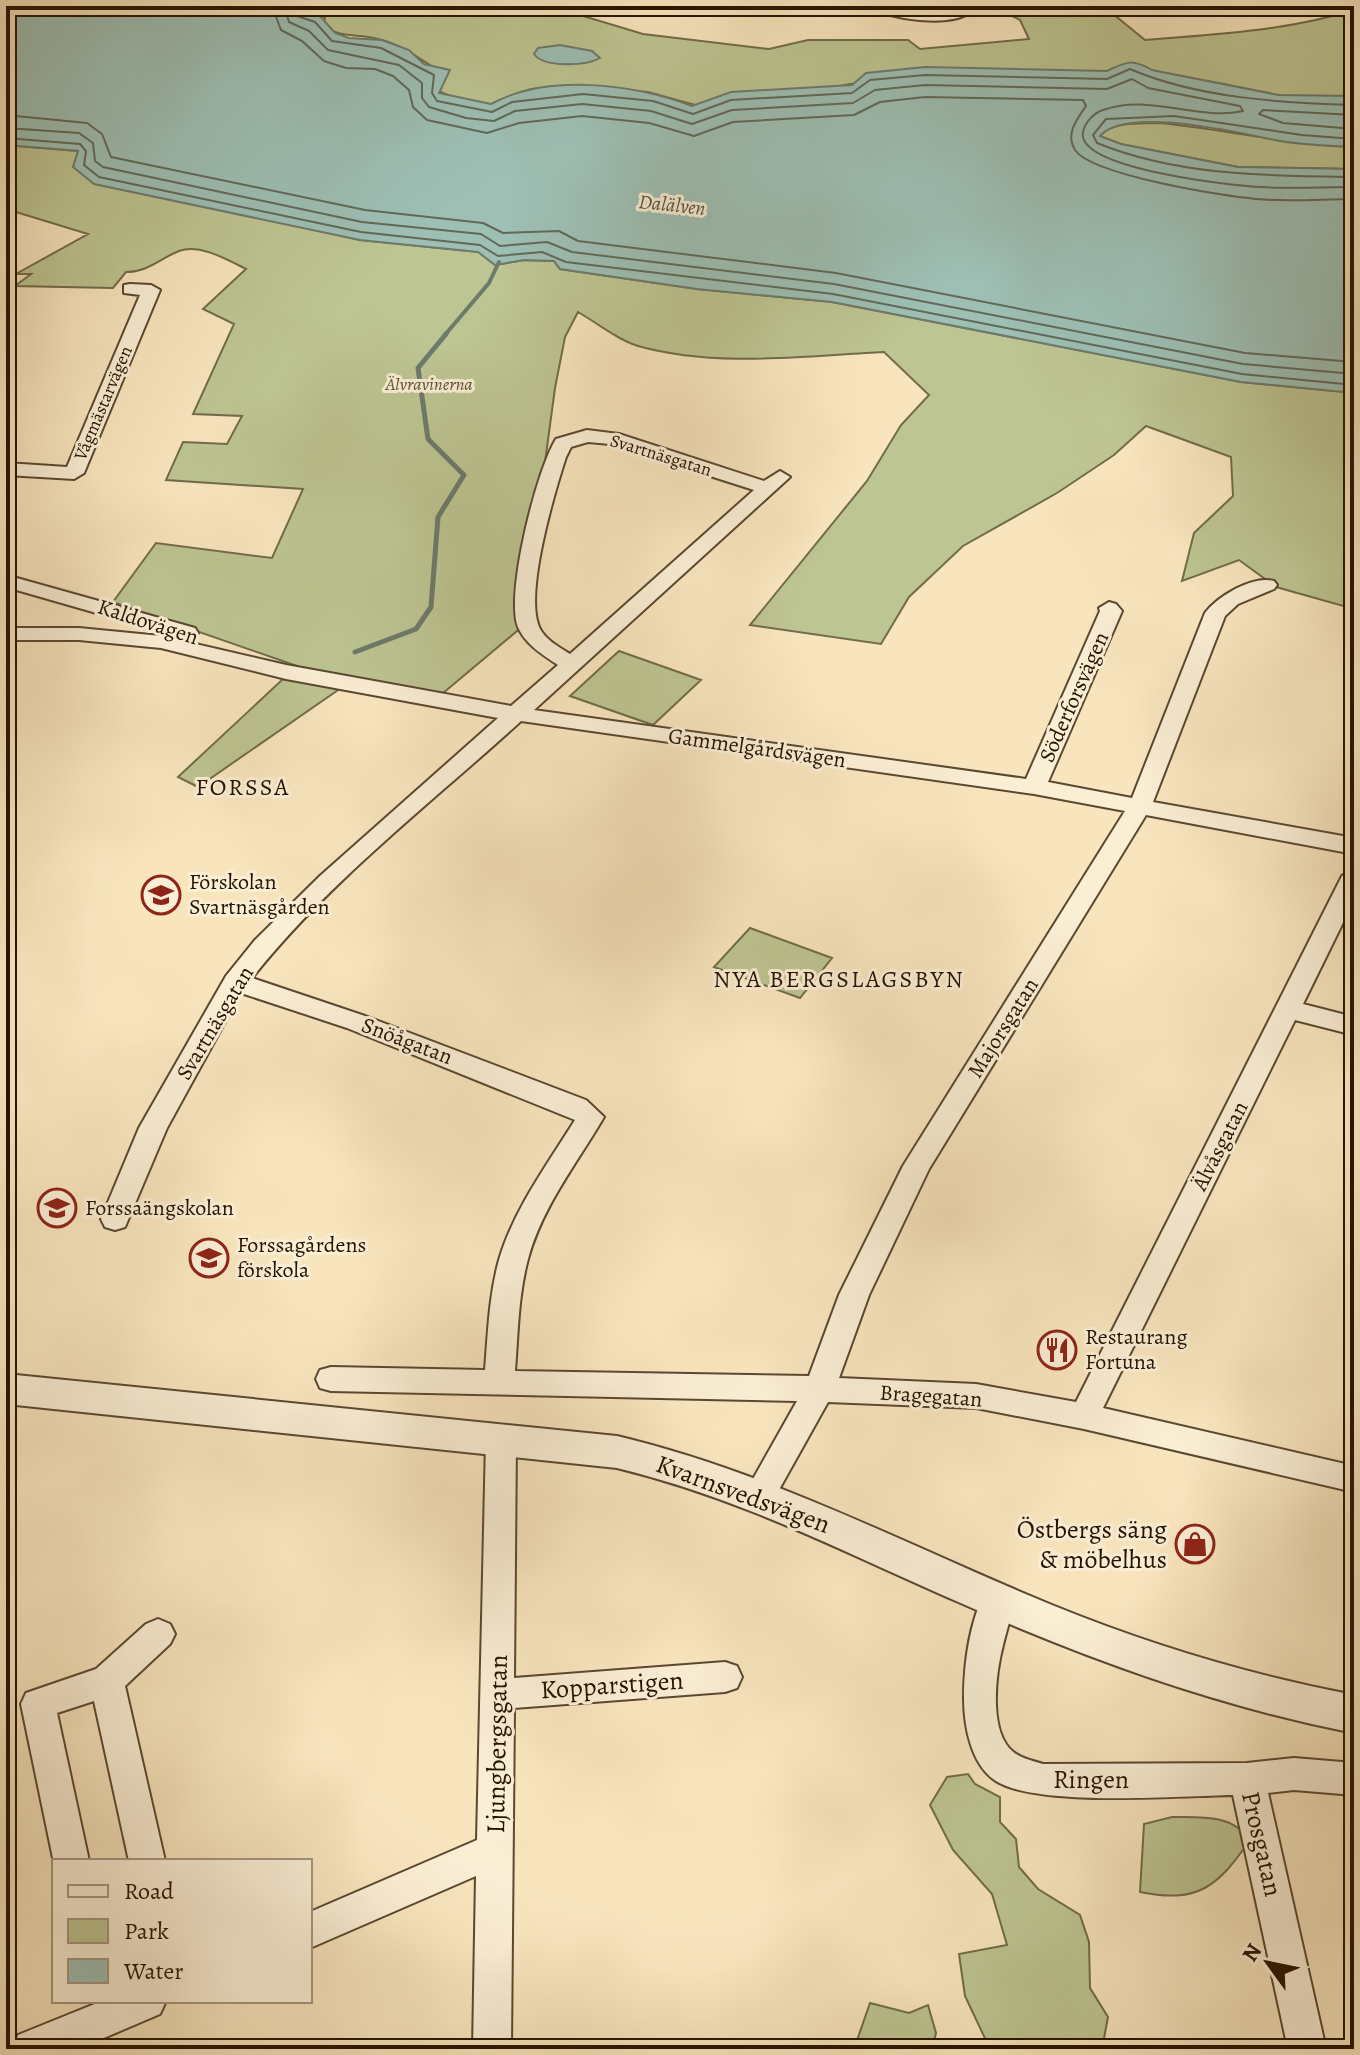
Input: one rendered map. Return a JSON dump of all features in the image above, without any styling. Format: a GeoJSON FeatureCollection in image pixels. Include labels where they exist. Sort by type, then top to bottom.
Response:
{"type":"FeatureCollection","features":[{"type":"Feature","properties":{"kind":"street"},"geometry":{"type":"LineString","coordinates":[[877,6],[915,17],[962,13]]}},
{"type":"Feature","properties":{"kind":"street","name":"Vågmästarvägen"},"geometry":{"type":"LineString","coordinates":[[6,469],[74,473],[151,290],[130,289]]}},
{"type":"Feature","properties":{"kind":"street","name":"Svartnäsgatan"},"geometry":{"type":"LineString","coordinates":[[115,1219],[153,1128],[235,982],[264,946],[318,892],[572,665],[774,482],[612,438],[587,436],[563,443],[555,455],[535,535],[525,620],[532,634],[572,665]]}},
{"type":"Feature","properties":{"kind":"street","name":"Kaldovägen"},"geometry":{"type":"LineString","coordinates":[[6,581],[181,631],[286,672]]}},
{"type":"Feature","properties":{"kind":"street","name":"Majorsgatan"},"geometry":{"type":"LineString","coordinates":[[760,1495],[820,1389],[854,1295],[917,1166],[1140,806],[1216,613],[1231,600],[1267,585]]}},
{"type":"Feature","properties":{"kind":"street","name":"Söderforsvägen"},"geometry":{"type":"LineString","coordinates":[[1034,787],[1111,611],[1109,608]]}},
{"type":"Feature","properties":{"kind":"street","name":"Gammelgårdsvägen"},"geometry":{"type":"LineString","coordinates":[[6,634],[79,634],[161,642],[286,672],[516,715],[1034,787],[1354,846]]}},
{"type":"Feature","properties":{"kind":"street","name":"Älvåsgatan"},"geometry":{"type":"LineString","coordinates":[[1084,1416],[1354,876]]}},
{"type":"Feature","properties":{"kind":"street","name":"Snöågatan"},"geometry":{"type":"LineString","coordinates":[[235,982],[356,1022],[576,1107],[590,1117],[530,1217],[514,1257],[507,1294],[499,1381]]}},
{"type":"Feature","properties":{"kind":"street"},"geometry":{"type":"LineString","coordinates":[[1289,1010],[1354,1026]]}},
{"type":"Feature","properties":{"kind":"street","name":"Bragegatan"},"geometry":{"type":"LineString","coordinates":[[331,1379],[820,1389],[976,1396],[1084,1416],[1354,1479]]}},
{"type":"Feature","properties":{"kind":"street","name":"Kvarnsvedsvägen"},"geometry":{"type":"LineString","coordinates":[[6,1389],[617,1452],[693,1471],[760,1495],[997,1601],[1196,1676],[1303,1705],[1354,1714]]}},
{"type":"Feature","properties":{"kind":"street","name":"Ljungbergsgatan"},"geometry":{"type":"LineString","coordinates":[[492,2049],[500,1694],[501,1440]]}},
{"type":"Feature","properties":{"kind":"street","name":"Ringen"},"geometry":{"type":"LineString","coordinates":[[997,1601],[981,1666],[981,1713],[991,1749],[1009,1770],[1043,1780],[1247,1779],[1294,1774],[1354,1779]]}},
{"type":"Feature","properties":{"kind":"street"},"geometry":{"type":"LineString","coordinates":[[71,1859],[38,1704],[107,1681],[158,1634]]}},
{"type":"Feature","properties":{"kind":"street","name":"Kopparstigen"},"geometry":{"type":"LineString","coordinates":[[500,1694],[725,1677]]}},
{"type":"Feature","properties":{"kind":"street"},"geometry":{"type":"LineString","coordinates":[[107,1681],[147,1859]]}},
{"type":"Feature","properties":{"kind":"street","name":"Prosgatan"},"geometry":{"type":"LineString","coordinates":[[1247,1779],[1307,2049]]}},
{"type":"Feature","properties":{"kind":"street"},"geometry":{"type":"LineString","coordinates":[[312,1929],[495,1850]]}},
{"type":"Feature","properties":{"kind":"street"},"geometry":{"type":"LineString","coordinates":[[32,2049],[103,2010],[137,2003]]}},
{"type":"Feature","properties":{"kind":"green space"},"geometry":{"type":"Polygon","coordinates":[[[258,6],[550,6],[643,34],[769,49],[808,40],[908,40],[920,49],[1029,39],[1020,20],[1004,12],[1015,12],[1012,6],[1073,6],[1113,14],[1145,40],[1277,27],[1354,10],[1354,98],[1261,95],[1224,84],[1109,72],[850,84],[717,111],[648,92],[578,85],[531,89],[491,104],[473,105],[438,91],[430,65],[399,46],[331,31],[322,27],[325,18],[313,11],[258,6]]]}},
{"type":"Feature","properties":{"kind":"green space"},"geometry":{"type":"Polygon","coordinates":[[[1161,123],[1354,147],[1354,169],[1238,167],[1120,144],[1099,136],[1120,125],[1161,123]]]}},
{"type":"Feature","properties":{"kind":"green space","name":"Älvravinerna"},"geometry":{"type":"Polygon","coordinates":[[[6,145],[79,151],[270,220],[360,240],[479,252],[495,265],[524,260],[554,261],[560,269],[697,289],[832,302],[1241,382],[1354,393],[1354,609],[1276,587],[1239,560],[1182,581],[1194,533],[1233,496],[1231,457],[1146,426],[1114,455],[1057,493],[963,546],[909,597],[881,644],[750,625],[867,481],[901,425],[929,395],[884,352],[760,359],[698,357],[630,343],[578,312],[565,337],[555,388],[523,626],[442,694],[354,679],[198,787],[178,777],[297,666],[113,602],[156,543],[272,558],[303,489],[166,480],[183,442],[227,444],[242,416],[193,414],[234,324],[203,309],[246,269],[213,254],[187,249],[147,267],[126,272],[113,288],[15,286],[31,274],[16,274],[88,234],[6,209],[6,145]]]}},
{"type":"Feature","properties":{"kind":"green space"},"geometry":{"type":"Polygon","coordinates":[[[619,651],[701,680],[653,725],[570,696],[619,651]]]}},
{"type":"Feature","properties":{"kind":"green space"},"geometry":{"type":"Polygon","coordinates":[[[750,928],[832,958],[800,998],[714,967],[750,928]]]}},
{"type":"Feature","properties":{"kind":"green space"},"geometry":{"type":"Polygon","coordinates":[[[968,1774],[975,1784],[1000,1797],[1000,1822],[1016,1839],[1019,1867],[1038,1889],[1080,1915],[1089,1942],[1090,1988],[1108,2017],[1102,2049],[990,2049],[965,1996],[959,1954],[1007,1945],[992,1894],[953,1850],[930,1805],[947,1777],[968,1774]]]}},
{"type":"Feature","properties":{"kind":"green space"},"geometry":{"type":"Polygon","coordinates":[[[1172,1817],[1205,1817],[1225,1821],[1250,1840],[1228,1869],[1205,1888],[1178,1895],[1140,1892],[1144,1824],[1172,1817]]]}},
{"type":"Feature","properties":{"kind":"green space"},"geometry":{"type":"Polygon","coordinates":[[[870,2003],[909,2013],[928,2005],[936,2033],[932,2049],[854,2049],[870,2003]]]}},
{"type":"Feature","properties":{"kind":"water","name":"Dalälven"},"geometry":{"type":"Polygon","coordinates":[[[6,6],[292,8],[319,15],[335,33],[349,38],[382,40],[409,50],[424,64],[450,70],[439,93],[491,104],[538,88],[591,85],[644,92],[692,106],[731,92],[852,85],[866,73],[925,67],[1107,71],[1130,63],[1279,95],[1354,96],[1354,147],[1289,142],[1159,122],[1114,127],[1100,136],[1121,144],[1238,167],[1354,169],[1354,393],[1241,382],[832,302],[697,289],[560,269],[554,261],[524,260],[495,265],[478,252],[360,240],[94,184],[73,167],[78,151],[6,145],[6,6]]]}},
{"type":"Feature","properties":{"kind":"water"},"geometry":{"type":"Polygon","coordinates":[[[560,45],[592,51],[600,58],[585,63],[556,64],[539,59],[534,54],[538,48],[560,45]]]}},
{"type":"Feature","properties":{"kind":"waterway"},"geometry":{"type":"LineString","coordinates":[[444,336],[489,283],[499,262]]}},
{"type":"Feature","properties":{"kind":"waterway"},"geometry":{"type":"LineString","coordinates":[[355,652],[416,629],[431,607],[438,517],[464,475],[428,439],[418,368],[446,334]]}},
{"type":"Feature","properties":{"kind":"place","name":"Förskolan Svartnäsgården"},"geometry":{"type":"Point","coordinates":[161,895]}},
{"type":"Feature","properties":{"kind":"place","name":"Forssaängskolan"},"geometry":{"type":"Point","coordinates":[57,1208]}},
{"type":"Feature","properties":{"kind":"place","name":"Forssagårdens förskola"},"geometry":{"type":"Point","coordinates":[209,1258]}},
{"type":"Feature","properties":{"kind":"place","name":"Restaurang Fortuna"},"geometry":{"type":"Point","coordinates":[1057,1350]}},
{"type":"Feature","properties":{"kind":"place","name":"Östbergs säng & möbelhus"},"geometry":{"type":"Point","coordinates":[1195,1544]}},
{"type":"Feature","properties":{"kind":"district","name":"FORSSA"},"geometry":{"type":"Point","coordinates":[243,787]}},
{"type":"Feature","properties":{"kind":"district","name":"NYA BERGSLAGSBYN"},"geometry":{"type":"Point","coordinates":[839,979]}}]}
